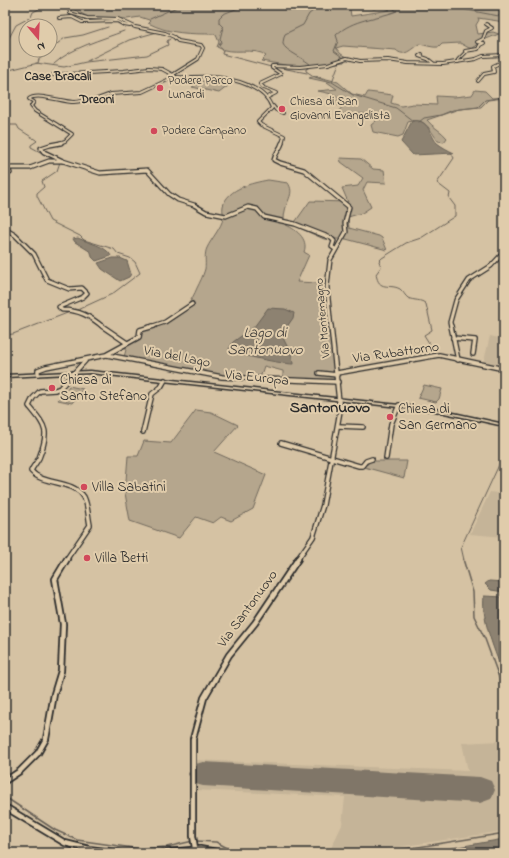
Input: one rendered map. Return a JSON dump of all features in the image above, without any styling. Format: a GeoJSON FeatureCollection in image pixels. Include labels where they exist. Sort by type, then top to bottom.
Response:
{"type":"FeatureCollection","features":[{"type":"Feature","properties":{"kind":"main road","name":"Via Europa"},"geometry":{"type":"LineString","coordinates":[[5,376],[76,371],[443,411],[504,425]]}},
{"type":"Feature","properties":{"kind":"street"},"geometry":{"type":"LineString","coordinates":[[57,5],[69,8],[70,13],[85,18],[118,18],[134,26]]}},
{"type":"Feature","properties":{"kind":"street"},"geometry":{"type":"LineString","coordinates":[[374,6],[379,5]]}},
{"type":"Feature","properties":{"kind":"street"},"geometry":{"type":"LineString","coordinates":[[414,5],[424,5]]}},
{"type":"Feature","properties":{"kind":"street"},"geometry":{"type":"LineString","coordinates":[[59,18],[72,17],[82,22],[117,21],[124,25],[165,33],[174,37],[178,41],[201,46],[203,48],[198,59],[174,76],[142,92],[111,94],[92,101],[90,99],[74,102],[49,99],[40,96],[30,98],[34,102],[32,106],[35,111],[72,134],[63,143],[48,145],[41,148],[44,152],[63,161],[100,173],[147,170],[169,194],[178,200],[194,205],[206,212],[231,216],[245,207],[253,208],[264,217],[295,224],[331,238],[334,241],[332,248],[335,249]]}},
{"type":"Feature","properties":{"kind":"street"},"geometry":{"type":"LineString","coordinates":[[458,62],[466,51],[478,48],[484,43],[478,42],[482,39],[486,31],[492,28],[486,24]]}},
{"type":"Feature","properties":{"kind":"street"},"geometry":{"type":"LineString","coordinates":[[422,54],[419,56],[428,59],[433,63]]}},
{"type":"Feature","properties":{"kind":"street"},"geometry":{"type":"LineString","coordinates":[[268,97],[276,93],[264,88],[260,84],[281,74],[272,68],[272,66],[328,64],[346,58],[360,61],[385,60],[418,64],[443,64],[486,56],[504,55]]}},
{"type":"Feature","properties":{"kind":"street"},"geometry":{"type":"LineString","coordinates":[[478,81],[484,74],[494,72],[494,64],[504,62]]}},
{"type":"Feature","properties":{"kind":"street"},"geometry":{"type":"LineString","coordinates":[[52,75],[77,75],[146,67],[168,70],[174,76],[188,79],[214,77],[224,78],[259,91],[268,97],[276,110],[283,113]]}},
{"type":"Feature","properties":{"kind":"street","name":"Via Montemagno"},"geometry":{"type":"LineString","coordinates":[[272,103],[272,108],[258,120],[258,122],[261,125],[276,130],[284,136],[281,148],[276,152],[274,160],[277,163],[301,168],[312,175],[349,207],[345,223],[346,232],[330,260],[327,287],[340,399]]}},
{"type":"Feature","properties":{"kind":"street"},"geometry":{"type":"LineString","coordinates":[[5,176],[10,173],[8,168],[30,168],[46,161],[63,161]]}},
{"type":"Feature","properties":{"kind":"street"},"geometry":{"type":"LineString","coordinates":[[5,229],[15,235],[35,255],[47,280],[69,289],[80,287],[86,291],[87,293],[83,297],[59,307],[62,310],[73,311],[90,316],[111,333],[127,343]]}},
{"type":"Feature","properties":{"kind":"street"},"geometry":{"type":"LineString","coordinates":[[458,360],[450,322],[456,300],[470,280],[491,266],[504,252]]}},
{"type":"Feature","properties":{"kind":"street"},"geometry":{"type":"LineString","coordinates":[[38,374],[38,370],[47,367],[85,361],[108,355],[138,337],[140,330],[165,322],[192,304]]}},
{"type":"Feature","properties":{"kind":"street"},"geometry":{"type":"LineString","coordinates":[[453,338],[475,340],[473,354]]}},
{"type":"Feature","properties":{"kind":"street","name":"Via del Lago"},"geometry":{"type":"LineString","coordinates":[[108,355],[222,377],[338,382]]}},
{"type":"Feature","properties":{"kind":"street","name":"Via Rubattorno"},"geometry":{"type":"LineString","coordinates":[[318,372],[337,374],[437,355],[504,369]]}},
{"type":"Feature","properties":{"kind":"street"},"geometry":{"type":"LineString","coordinates":[[5,781],[20,771],[38,753],[46,739],[54,694],[61,671],[63,624],[55,578],[90,525],[86,503],[83,496],[71,487],[39,478],[31,471],[39,459],[46,430],[44,424],[29,406],[39,391],[44,389],[56,390],[85,361]]}},
{"type":"Feature","properties":{"kind":"street"},"geometry":{"type":"LineString","coordinates":[[143,432],[152,394],[161,387],[165,380]]}},
{"type":"Feature","properties":{"kind":"street","name":"Via Santonuovo"},"geometry":{"type":"LineString","coordinates":[[195,847],[193,836],[192,753],[193,739],[204,698],[229,655],[255,623],[313,537],[323,505],[332,459],[340,411],[340,399]]}},
{"type":"Feature","properties":{"kind":"street"},"geometry":{"type":"LineString","coordinates":[[386,458],[391,424],[399,406]]}},
{"type":"Feature","properties":{"kind":"street"},"geometry":{"type":"LineString","coordinates":[[338,426],[363,427]]}},
{"type":"Feature","properties":{"kind":"street"},"geometry":{"type":"LineString","coordinates":[[281,443],[360,467],[367,460],[372,459]]}},
{"type":"Feature","properties":{"kind":"street"},"geometry":{"type":"LineString","coordinates":[[5,807],[65,843],[88,849],[119,853]]}},
{"type":"Feature","properties":{"kind":"street"},"geometry":{"type":"LineString","coordinates":[[162,853],[195,847],[209,848],[222,853]]}},
{"type":"Feature","properties":{"kind":"shaded area"},"geometry":{"type":"Polygon","coordinates":[[[60,5],[352,5],[350,9],[351,16],[390,10],[381,5],[504,5],[504,24],[498,21],[478,18],[479,20],[476,25],[478,34],[493,32],[499,34],[486,39],[473,48],[469,48],[460,43],[442,44],[439,47],[419,44],[408,52],[402,53],[396,50],[343,46],[336,48],[346,57],[344,62],[303,68],[261,61],[266,56],[262,53],[222,50],[217,47],[219,42],[214,34],[172,31],[156,27],[148,23],[150,21],[149,20],[140,17],[127,19],[88,17],[71,8],[60,5]]]}},
{"type":"Feature","properties":{"kind":"shaded area"},"geometry":{"type":"Polygon","coordinates":[[[315,76],[338,82],[352,94],[365,97],[368,92],[393,95],[391,103],[401,106],[413,104],[437,105],[436,96],[454,97],[472,95],[475,90],[485,91],[492,98],[504,98],[488,100],[481,107],[459,109],[427,120],[447,138],[444,142],[438,141],[426,125],[419,121],[408,122],[403,135],[398,137],[373,132],[371,125],[376,121],[367,114],[358,114],[350,117],[338,112],[342,107],[333,103],[339,99],[332,94],[318,91],[337,89],[327,82],[309,78],[315,76]]]}},
{"type":"Feature","properties":{"kind":"shaded area"},"geometry":{"type":"Polygon","coordinates":[[[202,81],[228,86],[219,93],[192,87],[202,81]]]}},
{"type":"Feature","properties":{"kind":"shaded area"},"geometry":{"type":"Polygon","coordinates":[[[340,158],[361,159],[373,169],[384,170],[386,183],[367,182],[363,190],[371,207],[362,213],[348,217],[349,228],[379,236],[382,238],[387,250],[346,239],[324,239],[293,225],[310,201],[348,202],[342,188],[358,186],[363,178],[341,162],[340,158]]]}},
{"type":"Feature","properties":{"kind":"shaded area"},"geometry":{"type":"Polygon","coordinates":[[[268,180],[288,183],[291,190],[286,207],[284,224],[296,231],[303,238],[305,242],[304,252],[309,255],[297,282],[319,283],[325,285],[336,381],[283,379],[283,371],[264,366],[260,378],[223,376],[124,357],[127,346],[138,340],[145,329],[170,321],[188,305],[205,269],[206,250],[219,229],[223,217],[223,206],[230,195],[241,187],[268,180]]]}},
{"type":"Feature","properties":{"kind":"shaded area"},"geometry":{"type":"Polygon","coordinates":[[[490,336],[504,339],[504,366],[495,366],[484,361],[490,336]]]}},
{"type":"Feature","properties":{"kind":"shaded area"},"geometry":{"type":"Polygon","coordinates":[[[424,385],[442,389],[439,399],[436,402],[418,398],[424,385]]]}},
{"type":"Feature","properties":{"kind":"shaded area"},"geometry":{"type":"Polygon","coordinates":[[[69,386],[83,389],[72,403],[58,400],[69,386]]]}},
{"type":"Feature","properties":{"kind":"shaded area"},"geometry":{"type":"Polygon","coordinates":[[[196,410],[211,412],[238,425],[214,452],[266,475],[253,509],[231,521],[221,517],[213,523],[196,517],[179,538],[130,521],[125,493],[128,456],[138,456],[144,441],[171,443],[196,410]]]}},
{"type":"Feature","properties":{"kind":"shaded area"},"geometry":{"type":"Polygon","coordinates":[[[368,461],[407,461],[404,478],[364,467],[365,464],[368,464],[368,461]]]}},
{"type":"Feature","properties":{"kind":"shaded area"},"geometry":{"type":"Polygon","coordinates":[[[490,492],[504,494],[504,537],[470,534],[490,492]]]}},
{"type":"Feature","properties":{"kind":"shaded area"},"geometry":{"type":"Polygon","coordinates":[[[501,741],[504,748],[504,831],[359,853],[337,853],[331,848],[342,825],[345,797],[194,790],[194,760],[468,771],[462,743],[501,741]]]}},
{"type":"Feature","properties":{"kind":"water"},"geometry":{"type":"Polygon","coordinates":[[[412,121],[422,122],[426,125],[437,143],[454,153],[413,155],[401,142],[412,121]]]}},
{"type":"Feature","properties":{"kind":"water"},"geometry":{"type":"Polygon","coordinates":[[[78,238],[101,247],[111,256],[96,261],[92,257],[91,252],[75,242],[73,239],[78,238]]]}},
{"type":"Feature","properties":{"kind":"water"},"geometry":{"type":"Polygon","coordinates":[[[113,258],[120,258],[127,261],[131,274],[129,277],[120,281],[102,269],[98,263],[113,258]]]}},
{"type":"Feature","properties":{"kind":"water","name":"Lago di Santonuovo"},"geometry":{"type":"Polygon","coordinates":[[[268,308],[285,309],[294,313],[293,318],[286,328],[283,338],[292,356],[293,364],[270,361],[240,354],[229,349],[233,342],[254,327],[268,308]]]}},
{"type":"Feature","properties":{"kind":"water"},"geometry":{"type":"Polygon","coordinates":[[[489,581],[504,582],[504,592],[491,590],[485,584],[489,581]]]}},
{"type":"Feature","properties":{"kind":"water"},"geometry":{"type":"Polygon","coordinates":[[[484,596],[504,597],[504,676],[487,626],[484,596]]]}},
{"type":"Feature","properties":{"kind":"water"},"geometry":{"type":"Polygon","coordinates":[[[504,839],[504,853],[423,853],[504,839]]]}},
{"type":"Feature","properties":{"kind":"waterway"},"geometry":{"type":"LineString","coordinates":[[5,41],[9,38],[16,25],[31,17],[33,12],[39,9],[39,5]]}},
{"type":"Feature","properties":{"kind":"waterway"},"geometry":{"type":"LineString","coordinates":[[150,19],[179,6],[178,5]]}},
{"type":"Feature","properties":{"kind":"waterway"},"geometry":{"type":"LineString","coordinates":[[246,5],[223,14],[219,18],[219,23],[223,27],[220,39],[222,41],[219,45],[223,50],[222,54],[271,67]]}},
{"type":"Feature","properties":{"kind":"waterway"},"geometry":{"type":"LineString","coordinates":[[319,5],[320,6],[309,14],[303,25],[285,34],[283,44],[312,66],[306,69],[306,71],[315,77],[331,82]]}},
{"type":"Feature","properties":{"kind":"waterway"},"geometry":{"type":"LineString","coordinates":[[388,5],[397,11],[357,22],[336,35],[338,41],[334,51],[345,59],[339,63],[332,82],[353,95],[396,108],[413,121]]}},
{"type":"Feature","properties":{"kind":"waterway"},"geometry":{"type":"LineString","coordinates":[[462,9],[504,17]]}},
{"type":"Feature","properties":{"kind":"waterway"},"geometry":{"type":"LineString","coordinates":[[58,43],[65,38],[83,35],[108,27]]}},
{"type":"Feature","properties":{"kind":"waterway"},"geometry":{"type":"LineString","coordinates":[[54,64],[78,48],[124,31]]}},
{"type":"Feature","properties":{"kind":"waterway"},"geometry":{"type":"LineString","coordinates":[[87,61],[129,40],[157,32]]}},
{"type":"Feature","properties":{"kind":"waterway"},"geometry":{"type":"LineString","coordinates":[[37,63],[64,67],[86,62],[147,55],[168,45],[167,41],[170,39]]}},
{"type":"Feature","properties":{"kind":"waterway"},"geometry":{"type":"LineString","coordinates":[[37,63],[41,58]]}},
{"type":"Feature","properties":{"kind":"waterway"},"geometry":{"type":"LineString","coordinates":[[5,71],[37,63]]}},
{"type":"Feature","properties":{"kind":"waterway"},"geometry":{"type":"LineString","coordinates":[[276,67],[307,73]]}},
{"type":"Feature","properties":{"kind":"waterway"},"geometry":{"type":"LineString","coordinates":[[419,122],[424,118],[441,115],[453,110],[478,107],[485,100],[504,97]]}},
{"type":"Feature","properties":{"kind":"waterway"},"geometry":{"type":"LineString","coordinates":[[5,101],[8,110],[5,112]]}},
{"type":"Feature","properties":{"kind":"waterway"},"geometry":{"type":"LineString","coordinates":[[5,123],[8,125],[17,125],[19,129],[36,140],[37,141],[31,145],[31,147],[44,154]]}},
{"type":"Feature","properties":{"kind":"waterway"},"geometry":{"type":"LineString","coordinates":[[436,354],[424,335],[432,330],[426,304],[422,301],[408,298],[400,289],[396,287],[382,285],[377,280],[376,274],[381,267],[379,261],[382,258],[406,243],[421,238],[455,216],[455,206],[449,198],[450,193],[437,183],[454,158],[451,153]]}},
{"type":"Feature","properties":{"kind":"waterway"},"geometry":{"type":"LineString","coordinates":[[60,162],[57,171],[42,181],[44,187],[37,193],[37,196],[50,221],[80,236],[84,240],[114,249],[118,254],[130,258],[135,262],[140,273],[112,294],[75,311]]}},
{"type":"Feature","properties":{"kind":"waterway"},"geometry":{"type":"LineString","coordinates":[[5,335],[13,334],[70,312]]}},
{"type":"Feature","properties":{"kind":"waterway"},"geometry":{"type":"LineString","coordinates":[[442,357],[494,369]]}},
{"type":"Feature","properties":{"kind":"waterway"},"geometry":{"type":"LineString","coordinates":[[464,560],[461,547],[504,454]]}},
{"type":"Feature","properties":{"kind":"waterway"},"geometry":{"type":"LineString","coordinates":[[463,559],[473,592],[474,616],[485,639],[504,691]]}},
{"type":"Feature","properties":{"kind":"waterway"},"geometry":{"type":"LineString","coordinates":[[5,797],[55,830],[77,840],[140,849],[167,847],[193,841]]}},
{"type":"Feature","properties":{"kind":"waterway"},"geometry":{"type":"LineString","coordinates":[[381,853],[499,834]]}},
{"type":"Feature","properties":{"kind":"waterway"},"geometry":{"type":"LineString","coordinates":[[196,841],[216,842],[237,853]]}},
{"type":"Feature","properties":{"kind":"runway"},"geometry":{"type":"LineString","coordinates":[[203,774],[480,790]]}},
{"type":"Feature","properties":{"kind":"place","name":"Podere Parco Lunardi"},"geometry":{"type":"Point","coordinates":[160,88]}},
{"type":"Feature","properties":{"kind":"place","name":"Chiesa di San Giovanni Evangelista"},"geometry":{"type":"Point","coordinates":[282,109]}},
{"type":"Feature","properties":{"kind":"place","name":"Podere Campano"},"geometry":{"type":"Point","coordinates":[154,131]}},
{"type":"Feature","properties":{"kind":"place","name":"Chiesa di Santo Stefano"},"geometry":{"type":"Point","coordinates":[52,388]}},
{"type":"Feature","properties":{"kind":"place","name":"Chiesa di San Germano"},"geometry":{"type":"Point","coordinates":[390,417]}},
{"type":"Feature","properties":{"kind":"place","name":"Villa Sabatini"},"geometry":{"type":"Point","coordinates":[84,487]}},
{"type":"Feature","properties":{"kind":"place","name":"Villa Betti"},"geometry":{"type":"Point","coordinates":[87,558]}},
{"type":"Feature","properties":{"kind":"district","name":"Case Bracali"},"geometry":{"type":"Point","coordinates":[58,76]}},
{"type":"Feature","properties":{"kind":"district","name":"Dreoni"},"geometry":{"type":"Point","coordinates":[97,99]}},
{"type":"Feature","properties":{"kind":"district","name":"Santonuovo"},"geometry":{"type":"Point","coordinates":[330,408]}}]}
